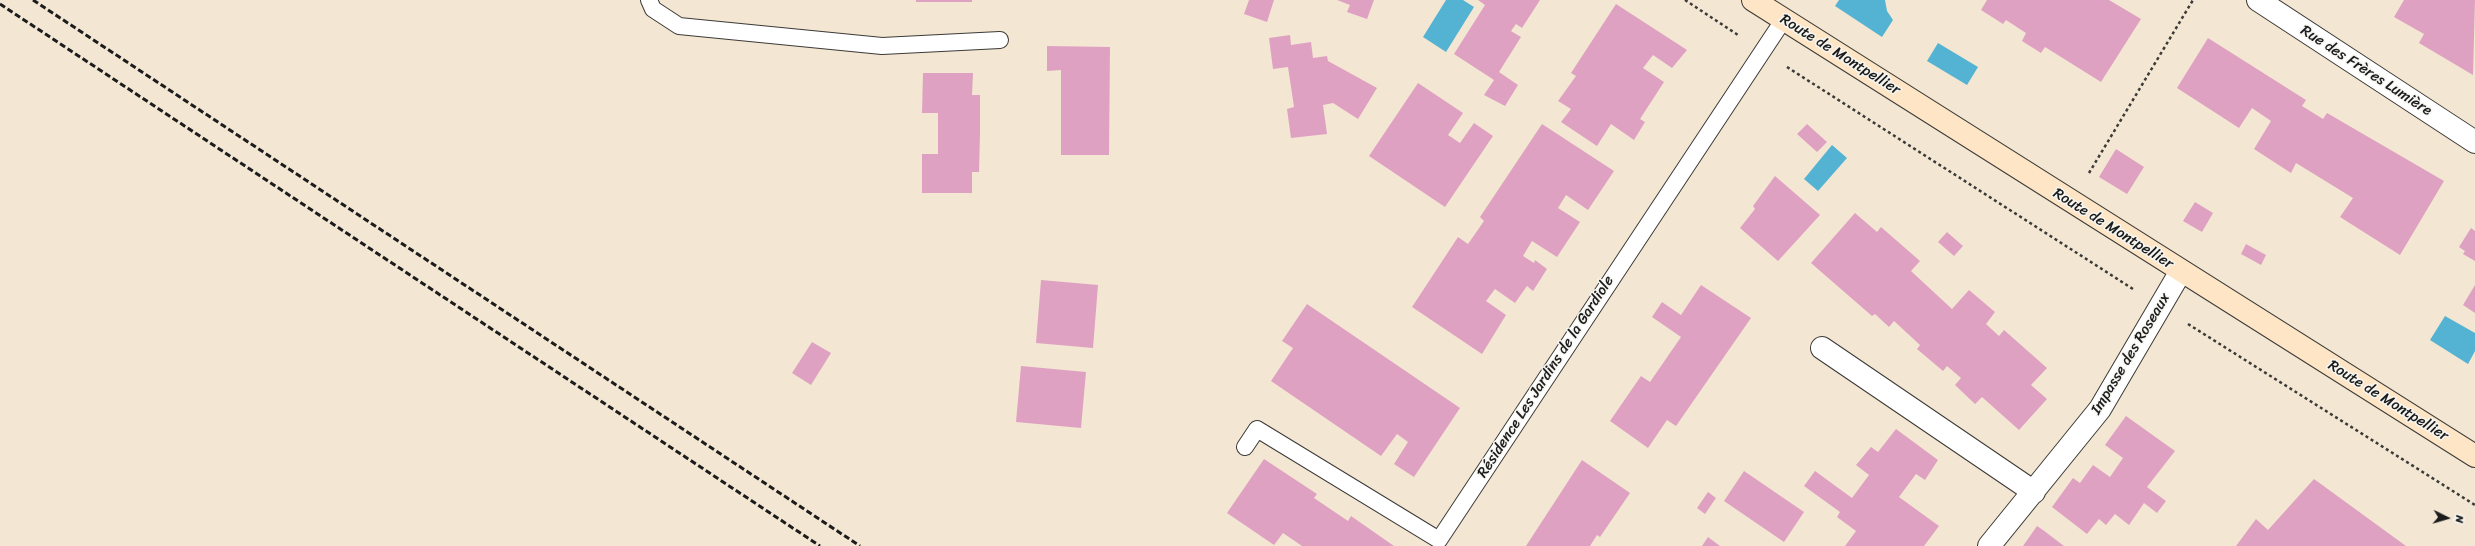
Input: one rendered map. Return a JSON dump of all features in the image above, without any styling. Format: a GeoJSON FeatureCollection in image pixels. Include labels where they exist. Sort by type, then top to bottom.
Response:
{"type":"FeatureCollection","features":[{"type":"Feature","properties":{"kind":"main road","name":"Route de Montpellier"},"geometry":{"type":"LineString","coordinates":[[1753,0],[2072,203],[2475,456]]}},
{"type":"Feature","properties":{"kind":"street","name":"Rue des Frères Lumière"},"geometry":{"type":"LineString","coordinates":[[2258,0],[2475,142]]}},
{"type":"Feature","properties":{"kind":"street","name":"Impasse des Roseaux"},"geometry":{"type":"LineString","coordinates":[[1989,546],[2100,409],[2159,306],[2181,271]]}},
{"type":"Feature","properties":{"kind":"street"},"geometry":{"type":"LineString","coordinates":[[1822,348],[2034,492]]}},
{"type":"Feature","properties":{"kind":"lane"},"geometry":{"type":"LineString","coordinates":[[649,0],[653,9],[679,26],[882,46],[1000,40]]}},
{"type":"Feature","properties":{"kind":"lane","name":"Résidence Les Jardins de la Gardiole"},"geometry":{"type":"LineString","coordinates":[[1245,447],[1257,429],[1439,540],[1784,19]]}},
{"type":"Feature","properties":{"kind":"path"},"geometry":{"type":"LineString","coordinates":[[1685,0],[2159,306],[2475,505]]}},
{"type":"Feature","properties":{"kind":"path"},"geometry":{"type":"LineString","coordinates":[[2072,203],[2193,0]]}},
{"type":"Feature","properties":{"kind":"water"},"geometry":{"type":"Polygon","coordinates":[[[1446,0],[1463,0],[1474,7],[1446,52],[1423,37],[1446,0]]]}},
{"type":"Feature","properties":{"kind":"water"},"geometry":{"type":"Polygon","coordinates":[[[1839,0],[1885,0],[1887,11],[1893,20],[1882,37],[1835,6],[1839,0]]]}},
{"type":"Feature","properties":{"kind":"water"},"geometry":{"type":"Polygon","coordinates":[[[1938,43],[1978,67],[1967,85],[1927,61],[1938,43]]]}},
{"type":"Feature","properties":{"kind":"water"},"geometry":{"type":"Polygon","coordinates":[[[1832,145],[1847,158],[1818,191],[1804,179],[1832,145]]]}},
{"type":"Feature","properties":{"kind":"water"},"geometry":{"type":"Polygon","coordinates":[[[2445,316],[2475,333],[2475,351],[2468,364],[2430,340],[2445,316]]]}},
{"type":"Feature","properties":{"kind":"building"},"geometry":{"type":"Polygon","coordinates":[[[916,0],[972,0],[972,2],[916,2],[916,0]]]}},
{"type":"Feature","properties":{"kind":"building"},"geometry":{"type":"Polygon","coordinates":[[[1249,0],[1274,0],[1267,22],[1244,14],[1249,0]]]}},
{"type":"Feature","properties":{"kind":"building"},"geometry":{"type":"Polygon","coordinates":[[[1337,0],[1374,0],[1367,19],[1347,12],[1350,5],[1337,0]]]}},
{"type":"Feature","properties":{"kind":"building"},"geometry":{"type":"Polygon","coordinates":[[[1478,0],[1540,0],[1522,28],[1516,24],[1511,31],[1521,37],[1499,72],[1518,85],[1505,106],[1484,95],[1494,80],[1454,54],[1485,5],[1478,0]]]}},
{"type":"Feature","properties":{"kind":"building"},"geometry":{"type":"Polygon","coordinates":[[[1987,0],[2109,0],[2141,19],[2101,82],[2045,47],[2041,53],[2022,41],[2026,33],[2006,20],[2003,24],[1981,10],[1987,0]]]}},
{"type":"Feature","properties":{"kind":"building"},"geometry":{"type":"Polygon","coordinates":[[[2404,0],[2475,0],[2473,75],[2419,43],[2424,34],[2394,17],[2404,0]]]}},
{"type":"Feature","properties":{"kind":"building"},"geometry":{"type":"Polygon","coordinates":[[[1616,4],[1687,50],[1672,68],[1653,55],[1643,68],[1664,82],[1640,119],[1645,122],[1634,140],[1611,124],[1597,146],[1561,122],[1571,109],[1558,101],[1576,76],[1571,73],[1616,4]]]}},
{"type":"Feature","properties":{"kind":"building"},"geometry":{"type":"Polygon","coordinates":[[[1290,35],[1291,45],[1311,42],[1313,58],[1327,56],[1328,61],[1377,88],[1358,119],[1333,103],[1323,105],[1327,134],[1291,138],[1287,109],[1294,107],[1288,67],[1273,69],[1269,38],[1290,35]]]}},
{"type":"Feature","properties":{"kind":"building"},"geometry":{"type":"Polygon","coordinates":[[[2208,38],[2306,100],[2302,106],[2323,119],[2327,113],[2444,181],[2400,255],[2340,217],[2353,198],[2296,163],[2291,173],[2254,149],[2271,121],[2252,108],[2239,128],[2177,88],[2208,38]]]}},
{"type":"Feature","properties":{"kind":"building"},"geometry":{"type":"Polygon","coordinates":[[[1047,46],[1110,47],[1109,155],[1061,155],[1061,70],[1047,71],[1047,46]]]}},
{"type":"Feature","properties":{"kind":"building"},"geometry":{"type":"Polygon","coordinates":[[[923,73],[973,73],[972,95],[980,95],[980,133],[979,172],[972,172],[972,193],[922,193],[922,154],[938,154],[938,113],[922,113],[923,73]]]}},
{"type":"Feature","properties":{"kind":"building"},"geometry":{"type":"Polygon","coordinates":[[[1418,83],[1463,113],[1448,135],[1460,143],[1474,123],[1493,136],[1445,207],[1369,156],[1418,83]]]}},
{"type":"Feature","properties":{"kind":"building"},"geometry":{"type":"Polygon","coordinates":[[[1542,124],[1614,171],[1588,210],[1566,195],[1558,208],[1580,222],[1557,257],[1532,241],[1523,256],[1534,263],[1535,260],[1547,269],[1533,291],[1527,286],[1515,303],[1495,289],[1486,301],[1506,315],[1482,354],[1412,307],[1458,237],[1468,244],[1484,221],[1480,217],[1542,124]]]}},
{"type":"Feature","properties":{"kind":"building"},"geometry":{"type":"Polygon","coordinates":[[[1807,124],[1827,142],[1817,152],[1797,134],[1807,124]]]}},
{"type":"Feature","properties":{"kind":"building"},"geometry":{"type":"Polygon","coordinates":[[[2116,149],[2144,167],[2127,194],[2099,177],[2116,149]]]}},
{"type":"Feature","properties":{"kind":"building"},"geometry":{"type":"Polygon","coordinates":[[[1775,176],[1820,215],[1778,261],[1740,228],[1755,209],[1753,206],[1775,176]]]}},
{"type":"Feature","properties":{"kind":"building"},"geometry":{"type":"Polygon","coordinates":[[[2195,202],[2213,213],[2202,232],[2183,221],[2195,202]]]}},
{"type":"Feature","properties":{"kind":"building"},"geometry":{"type":"Polygon","coordinates":[[[1855,213],[1877,232],[1881,227],[1920,261],[1911,271],[1952,309],[1969,290],[1995,312],[1986,324],[1999,336],[2004,330],[2047,368],[2031,385],[2047,399],[2019,430],[1982,397],[1975,404],[1955,385],[1961,378],[1947,366],[1943,371],[1917,349],[1920,345],[1894,321],[1889,327],[1875,314],[1872,316],[1811,263],[1855,213]]]}},
{"type":"Feature","properties":{"kind":"building"},"geometry":{"type":"Polygon","coordinates":[[[2471,228],[2475,231],[2475,261],[2463,254],[2465,251],[2459,247],[2471,228]]]}},
{"type":"Feature","properties":{"kind":"building"},"geometry":{"type":"Polygon","coordinates":[[[1947,232],[1963,246],[1954,256],[1938,242],[1947,232]]]}},
{"type":"Feature","properties":{"kind":"building"},"geometry":{"type":"Polygon","coordinates":[[[2246,244],[2266,255],[2261,265],[2241,254],[2246,244]]]}},
{"type":"Feature","properties":{"kind":"building"},"geometry":{"type":"Polygon","coordinates":[[[1041,280],[1098,285],[1093,348],[1036,343],[1041,280]]]}},
{"type":"Feature","properties":{"kind":"building"},"geometry":{"type":"Polygon","coordinates":[[[1701,285],[1751,318],[1676,426],[1667,420],[1648,448],[1610,421],[1641,376],[1650,382],[1681,337],[1652,317],[1662,302],[1681,315],[1701,285]]]}},
{"type":"Feature","properties":{"kind":"building"},"geometry":{"type":"Polygon","coordinates":[[[2475,285],[2475,313],[2463,305],[2475,285]]]}},
{"type":"Feature","properties":{"kind":"building"},"geometry":{"type":"Polygon","coordinates":[[[1307,304],[1460,408],[1414,477],[1394,464],[1408,442],[1397,434],[1381,456],[1271,381],[1293,348],[1282,341],[1307,304]]]}},
{"type":"Feature","properties":{"kind":"building"},"geometry":{"type":"Polygon","coordinates":[[[812,342],[831,353],[811,385],[792,373],[812,342]]]}},
{"type":"Feature","properties":{"kind":"building"},"geometry":{"type":"Polygon","coordinates":[[[1021,366],[1086,372],[1081,428],[1016,422],[1021,366]]]}},
{"type":"Feature","properties":{"kind":"building"},"geometry":{"type":"Polygon","coordinates":[[[2126,416],[2175,451],[2147,487],[2166,501],[2157,513],[2144,503],[2129,525],[2115,514],[2106,525],[2099,519],[2087,534],[2052,507],[2073,478],[2080,483],[2093,465],[2110,477],[2123,458],[2105,445],[2126,416]]]}},
{"type":"Feature","properties":{"kind":"building"},"geometry":{"type":"Polygon","coordinates":[[[1896,429],[1938,460],[1925,480],[1916,474],[1899,497],[1939,526],[1924,546],[1845,546],[1856,531],[1837,517],[1840,512],[1804,486],[1815,471],[1852,498],[1869,475],[1856,465],[1871,447],[1878,452],[1896,429]]]}},
{"type":"Feature","properties":{"kind":"building"},"geometry":{"type":"Polygon","coordinates":[[[1264,459],[1317,494],[1314,498],[1348,521],[1351,516],[1394,546],[1302,546],[1283,533],[1274,545],[1227,513],[1264,459]]]}},
{"type":"Feature","properties":{"kind":"building"},"geometry":{"type":"Polygon","coordinates":[[[1582,460],[1630,493],[1600,537],[1597,535],[1590,546],[1526,546],[1582,460]]]}},
{"type":"Feature","properties":{"kind":"building"},"geometry":{"type":"Polygon","coordinates":[[[1744,471],[1804,512],[1784,542],[1724,501],[1744,471]]]}},
{"type":"Feature","properties":{"kind":"building"},"geometry":{"type":"Polygon","coordinates":[[[2314,479],[2406,546],[2236,546],[2256,519],[2268,530],[2314,479]]]}},
{"type":"Feature","properties":{"kind":"building"},"geometry":{"type":"Polygon","coordinates":[[[1708,492],[1716,498],[1705,514],[1697,508],[1708,492]]]}},
{"type":"Feature","properties":{"kind":"building"},"geometry":{"type":"Polygon","coordinates":[[[2037,526],[2043,530],[2064,546],[2023,546],[2037,526]]]}},
{"type":"Feature","properties":{"kind":"building"},"geometry":{"type":"Polygon","coordinates":[[[1708,537],[1720,546],[1702,546],[1708,537]]]}},
{"type":"Feature","properties":{"kind":"railway"},"geometry":{"type":"LineString","coordinates":[[33,0],[860,546]]}},
{"type":"Feature","properties":{"kind":"railway"},"geometry":{"type":"LineString","coordinates":[[0,4],[820,546]]}}]}
